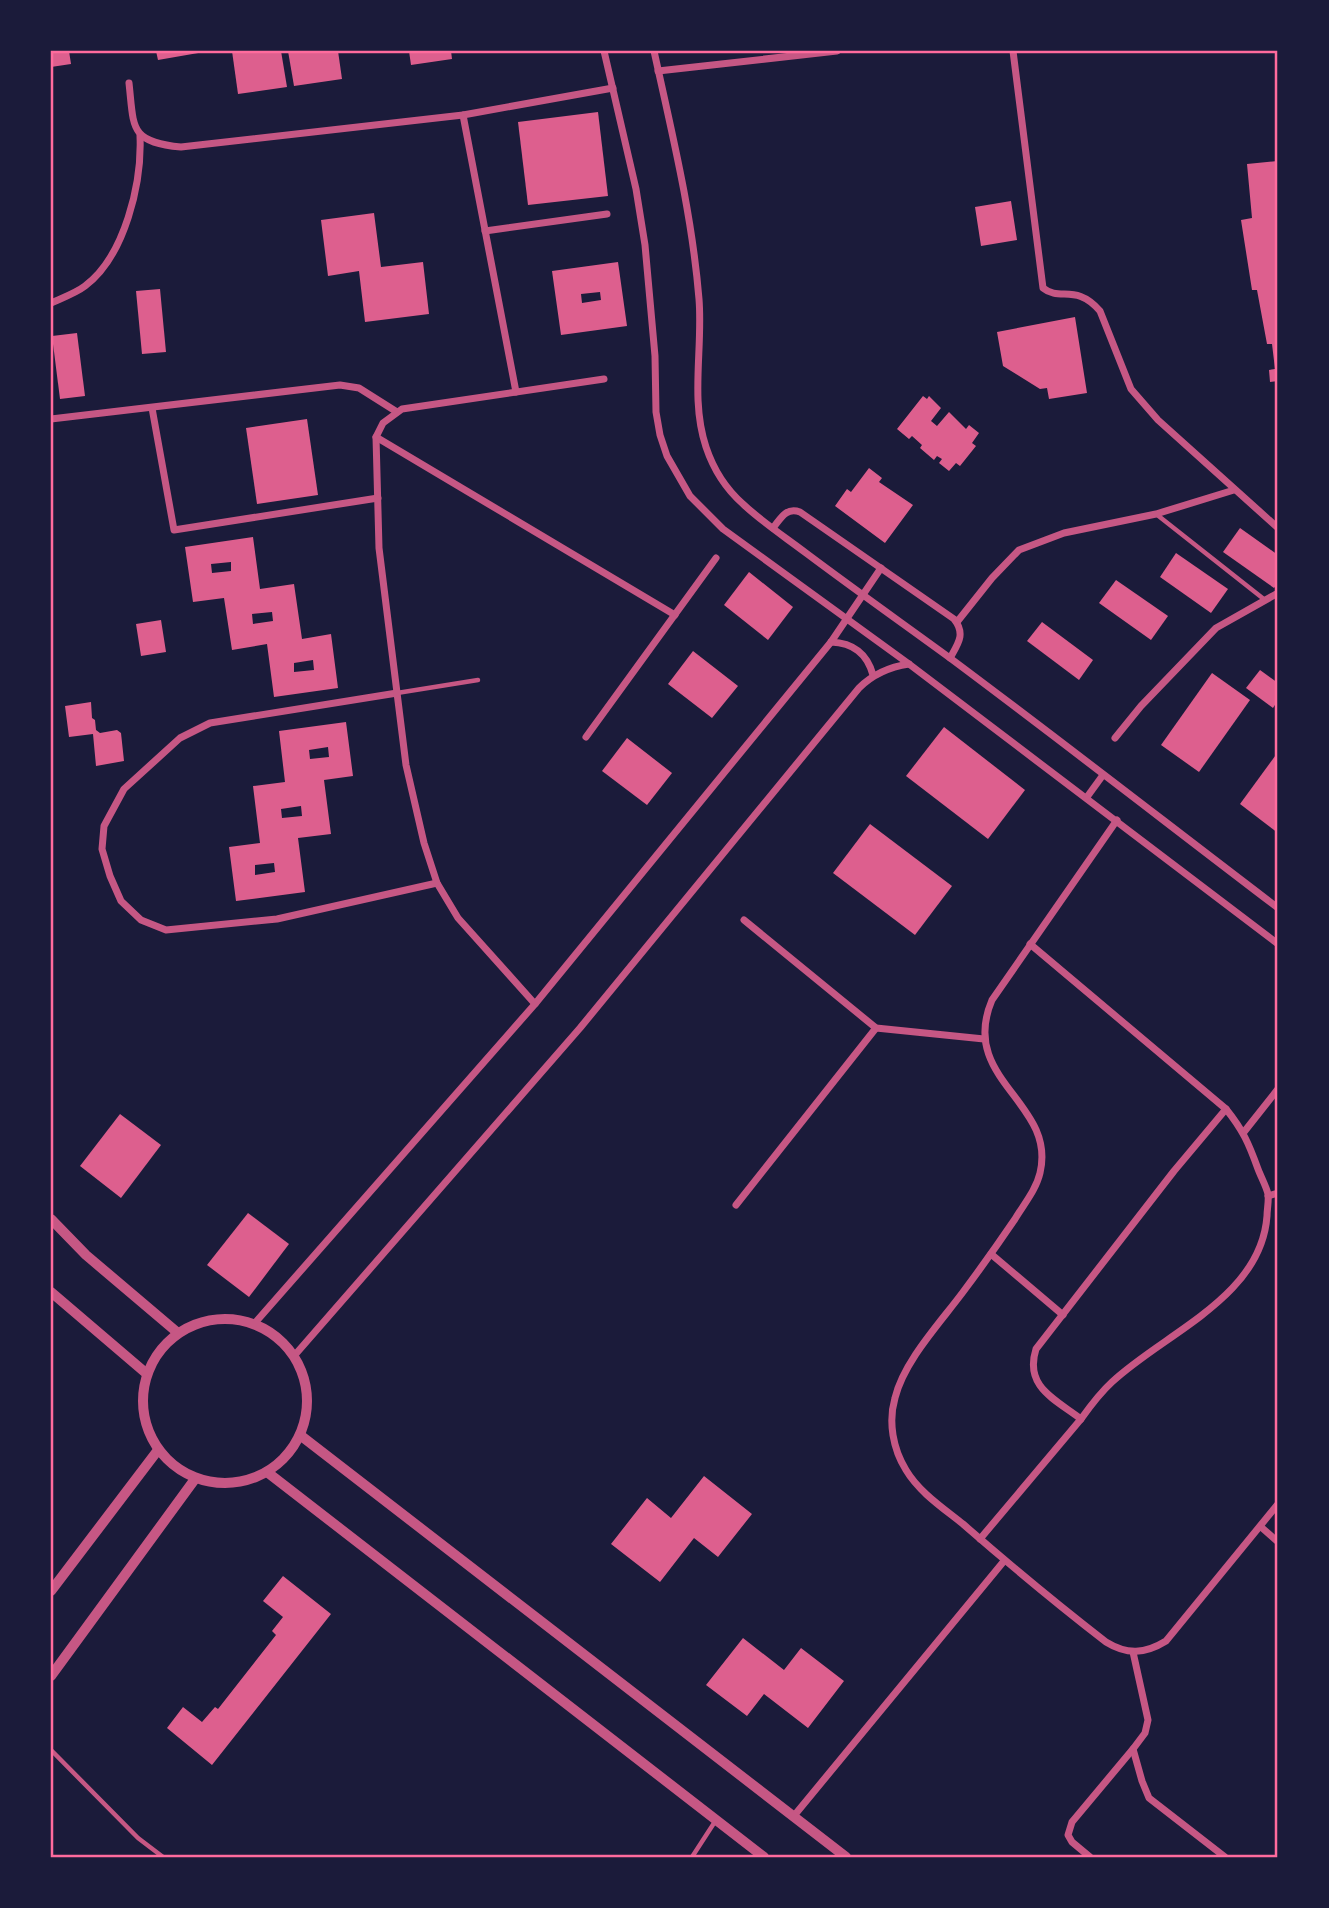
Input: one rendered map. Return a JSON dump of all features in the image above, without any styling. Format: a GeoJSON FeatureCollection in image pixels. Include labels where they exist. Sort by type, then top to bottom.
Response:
{"type":"FeatureCollection","features":[{"type":"Feature","properties":{"kind":"street"},"geometry":{"type":"LineString","coordinates":[[604,51],[634,176],[645,245],[654,345],[656,412],[660,435],[667,456],[690,496],[705,513],[909,663],[1278,944]]}},
{"type":"Feature","properties":{"kind":"street"},"geometry":{"type":"LineString","coordinates":[[654,51],[684,186],[693,243],[699,302],[697,402],[700,425],[710,458],[728,488],[743,505],[773,528],[950,658],[1278,908]]}},
{"type":"Feature","properties":{"kind":"street"},"geometry":{"type":"LineString","coordinates":[[658,71],[837,51]]}},
{"type":"Feature","properties":{"kind":"street"},"geometry":{"type":"LineString","coordinates":[[1013,51],[1043,288],[1049,292],[1069,292],[1093,302],[1100,311],[1131,389],[1157,419],[1278,528]]}},
{"type":"Feature","properties":{"kind":"street"},"geometry":{"type":"LineString","coordinates":[[51,303],[85,287],[99,273],[124,231],[138,180],[141,157],[129,83]]}},
{"type":"Feature","properties":{"kind":"street"},"geometry":{"type":"LineString","coordinates":[[139,136],[157,145],[181,147],[463,116],[613,88]]}},
{"type":"Feature","properties":{"kind":"street"},"geometry":{"type":"LineString","coordinates":[[463,116],[516,392]]}},
{"type":"Feature","properties":{"kind":"street"},"geometry":{"type":"LineString","coordinates":[[485,231],[607,214]]}},
{"type":"Feature","properties":{"kind":"street"},"geometry":{"type":"LineString","coordinates":[[536,1004],[458,918],[436,883],[424,844],[405,765],[379,548],[376,437],[383,423],[402,410],[604,379]]}},
{"type":"Feature","properties":{"kind":"street"},"geometry":{"type":"LineString","coordinates":[[51,419],[340,385],[359,388],[397,412]]}},
{"type":"Feature","properties":{"kind":"street"},"geometry":{"type":"LineString","coordinates":[[152,408],[174,530],[378,498]]}},
{"type":"Feature","properties":{"kind":"street"},"geometry":{"type":"LineString","coordinates":[[376,437],[675,615]]}},
{"type":"Feature","properties":{"kind":"street"},"geometry":{"type":"LineString","coordinates":[[957,622],[992,578],[1019,550],[1064,533],[1156,514],[1234,490]]}},
{"type":"Feature","properties":{"kind":"street"},"geometry":{"type":"LineString","coordinates":[[773,528],[786,512],[797,511],[957,622],[961,635],[950,658]]}},
{"type":"Feature","properties":{"kind":"street"},"geometry":{"type":"LineString","coordinates":[[586,737],[716,558]]}},
{"type":"Feature","properties":{"kind":"street"},"geometry":{"type":"LineString","coordinates":[[254,1324],[536,1004],[831,642],[881,568]]}},
{"type":"Feature","properties":{"kind":"street"},"geometry":{"type":"LineString","coordinates":[[1115,738],[1141,706],[1216,628],[1278,593]]}},
{"type":"Feature","properties":{"kind":"street"},"geometry":{"type":"LineString","coordinates":[[831,642],[850,645],[859,650],[866,657],[873,675]]}},
{"type":"Feature","properties":{"kind":"street"},"geometry":{"type":"LineString","coordinates":[[294,1356],[580,1028],[850,699],[873,675],[909,663]]}},
{"type":"Feature","properties":{"kind":"street"},"geometry":{"type":"LineString","coordinates":[[397,693],[210,723],[180,738],[124,789],[104,826],[102,849],[121,901],[141,920],[166,930],[277,919],[436,883]]}},
{"type":"Feature","properties":{"kind":"street"},"geometry":{"type":"LineString","coordinates":[[1087,797],[1103,775]]}},
{"type":"Feature","properties":{"kind":"street"},"geometry":{"type":"LineString","coordinates":[[1117,820],[1030,944],[986,1013],[984,1039],[991,1063],[1031,1119],[1037,1131],[1042,1158],[1036,1185],[991,1254],[908,1366],[894,1400],[893,1437],[906,1471],[918,1486],[1004,1561],[1106,1642],[1123,1651],[1145,1651],[1166,1641],[1278,1504]]}},
{"type":"Feature","properties":{"kind":"street"},"geometry":{"type":"LineString","coordinates":[[744,920],[876,1028],[984,1039]]}},
{"type":"Feature","properties":{"kind":"street"},"geometry":{"type":"LineString","coordinates":[[980,1539],[1082,1419],[1094,1399],[1114,1380],[1204,1314],[1249,1267],[1260,1249],[1266,1230],[1268,1196],[1244,1132],[1226,1108],[1030,944]]}},
{"type":"Feature","properties":{"kind":"street"},"geometry":{"type":"LineString","coordinates":[[736,1205],[876,1028]]}},
{"type":"Feature","properties":{"kind":"street"},"geometry":{"type":"LineString","coordinates":[[1244,1132],[1278,1090]]}},
{"type":"Feature","properties":{"kind":"street"},"geometry":{"type":"LineString","coordinates":[[1082,1419],[1041,1388],[1035,1379],[1032,1369],[1036,1349],[1226,1108]]}},
{"type":"Feature","properties":{"kind":"street"},"geometry":{"type":"LineString","coordinates":[[1268,1196],[1278,1193]]}},
{"type":"Feature","properties":{"kind":"street"},"geometry":{"type":"LineString","coordinates":[[51,1219],[86,1255],[178,1333]]}},
{"type":"Feature","properties":{"kind":"street"},"geometry":{"type":"LineString","coordinates":[[991,1254],[1063,1315]]}},
{"type":"Feature","properties":{"kind":"street"},"geometry":{"type":"LineString","coordinates":[[51,1292],[147,1374]]}},
{"type":"Feature","properties":{"kind":"street"},"geometry":{"type":"LineString","coordinates":[[228,1319],[254,1324],[275,1336],[294,1356],[304,1380],[307,1408],[300,1435],[292,1450],[267,1472],[244,1482],[219,1484],[195,1479],[174,1467],[158,1450],[146,1426],[142,1400],[147,1374],[160,1351],[178,1333],[202,1322],[228,1319]]}},
{"type":"Feature","properties":{"kind":"street"},"geometry":{"type":"LineString","coordinates":[[300,1435],[846,1857]]}},
{"type":"Feature","properties":{"kind":"street"},"geometry":{"type":"LineString","coordinates":[[51,1591],[158,1450]]}},
{"type":"Feature","properties":{"kind":"street"},"geometry":{"type":"LineString","coordinates":[[267,1472],[764,1857]]}},
{"type":"Feature","properties":{"kind":"street"},"geometry":{"type":"LineString","coordinates":[[51,1676],[195,1479]]}},
{"type":"Feature","properties":{"kind":"street"},"geometry":{"type":"LineString","coordinates":[[1261,1527],[1278,1542]]}},
{"type":"Feature","properties":{"kind":"street"},"geometry":{"type":"LineString","coordinates":[[793,1817],[1004,1561]]}},
{"type":"Feature","properties":{"kind":"street"},"geometry":{"type":"LineString","coordinates":[[1090,1857],[1072,1842],[1068,1835],[1072,1822],[1145,1733],[1148,1720],[1133,1652]]}},
{"type":"Feature","properties":{"kind":"street"},"geometry":{"type":"LineString","coordinates":[[1133,1749],[1149,1798],[1225,1857]]}},
{"type":"Feature","properties":{"kind":"lane"},"geometry":{"type":"LineString","coordinates":[[1156,514],[1265,601]]}},
{"type":"Feature","properties":{"kind":"lane"},"geometry":{"type":"LineString","coordinates":[[397,693],[478,680]]}},
{"type":"Feature","properties":{"kind":"lane"},"geometry":{"type":"LineString","coordinates":[[51,1750],[138,1838],[163,1857]]}},
{"type":"Feature","properties":{"kind":"lane"},"geometry":{"type":"LineString","coordinates":[[692,1857],[716,1820]]}},
{"type":"Feature","properties":{"kind":"building"},"geometry":{"type":"Polygon","coordinates":[[[51,51],[69,51],[71,64],[51,67],[51,51]]]}},
{"type":"Feature","properties":{"kind":"building"},"geometry":{"type":"Polygon","coordinates":[[[156,51],[204,51],[204,52],[158,60],[156,51]]]}},
{"type":"Feature","properties":{"kind":"building"},"geometry":{"type":"Polygon","coordinates":[[[232,51],[281,51],[287,87],[238,94],[232,51]]]}},
{"type":"Feature","properties":{"kind":"building"},"geometry":{"type":"Polygon","coordinates":[[[288,51],[338,51],[342,79],[294,86],[288,51]]]}},
{"type":"Feature","properties":{"kind":"building"},"geometry":{"type":"Polygon","coordinates":[[[409,51],[451,51],[452,59],[411,65],[409,51]]]}},
{"type":"Feature","properties":{"kind":"building"},"geometry":{"type":"Polygon","coordinates":[[[598,112],[608,196],[528,205],[518,122],[598,112]]]}},
{"type":"Feature","properties":{"kind":"building"},"geometry":{"type":"Polygon","coordinates":[[[1278,161],[1278,381],[1270,382],[1269,370],[1275,369],[1272,344],[1267,344],[1257,290],[1252,290],[1241,220],[1252,218],[1247,164],[1278,161]]]}},
{"type":"Feature","properties":{"kind":"building"},"geometry":{"type":"Polygon","coordinates":[[[1011,201],[1017,240],[981,246],[975,207],[1011,201]]]}},
{"type":"Feature","properties":{"kind":"building"},"geometry":{"type":"Polygon","coordinates":[[[374,213],[381,267],[423,262],[429,314],[365,322],[359,271],[328,276],[321,220],[374,213]]]}},
{"type":"Feature","properties":{"kind":"building"},"geometry":{"type":"Polygon","coordinates":[[[618,262],[627,326],[561,335],[552,271],[618,262]],[[600,292],[581,294],[582,303],[601,300],[600,292]]]}},
{"type":"Feature","properties":{"kind":"building"},"geometry":{"type":"Polygon","coordinates":[[[160,289],[166,352],[142,354],[136,291],[160,289]]]}},
{"type":"Feature","properties":{"kind":"building"},"geometry":{"type":"Polygon","coordinates":[[[1075,317],[1087,393],[1049,399],[1047,388],[1040,389],[1003,366],[997,332],[1075,317]]]}},
{"type":"Feature","properties":{"kind":"building"},"geometry":{"type":"Polygon","coordinates":[[[77,333],[85,396],[60,399],[52,336],[77,333]]]}},
{"type":"Feature","properties":{"kind":"building"},"geometry":{"type":"Polygon","coordinates":[[[923,396],[927,399],[929,396],[941,408],[931,421],[937,426],[949,412],[966,429],[969,425],[979,433],[972,443],[976,446],[960,466],[956,463],[949,471],[939,463],[942,459],[937,456],[934,460],[920,448],[922,445],[912,436],[909,439],[897,429],[923,396]]]}},
{"type":"Feature","properties":{"kind":"building"},"geometry":{"type":"Polygon","coordinates":[[[307,419],[318,495],[257,504],[246,428],[307,419]]]}},
{"type":"Feature","properties":{"kind":"building"},"geometry":{"type":"Polygon","coordinates":[[[869,468],[882,478],[879,482],[913,505],[885,543],[835,506],[847,489],[851,492],[869,468]]]}},
{"type":"Feature","properties":{"kind":"building"},"geometry":{"type":"Polygon","coordinates":[[[1240,528],[1278,555],[1278,583],[1274,588],[1223,552],[1240,528]]]}},
{"type":"Feature","properties":{"kind":"building"},"geometry":{"type":"Polygon","coordinates":[[[253,537],[260,589],[294,584],[302,639],[331,634],[338,688],[274,697],[267,644],[232,650],[224,598],[193,602],[185,547],[253,537]],[[231,562],[211,564],[212,573],[231,571],[231,562]],[[272,612],[252,614],[253,624],[273,621],[272,612]],[[313,660],[294,663],[294,672],[314,670],[313,660]]]}},
{"type":"Feature","properties":{"kind":"building"},"geometry":{"type":"Polygon","coordinates":[[[1176,553],[1228,589],[1211,613],[1160,577],[1176,553]]]}},
{"type":"Feature","properties":{"kind":"building"},"geometry":{"type":"Polygon","coordinates":[[[749,572],[793,607],[768,640],[724,605],[749,572]]]}},
{"type":"Feature","properties":{"kind":"building"},"geometry":{"type":"Polygon","coordinates":[[[1116,580],[1168,616],[1151,640],[1099,603],[1116,580]]]}},
{"type":"Feature","properties":{"kind":"building"},"geometry":{"type":"Polygon","coordinates":[[[161,620],[166,652],[141,656],[136,624],[161,620]]]}},
{"type":"Feature","properties":{"kind":"building"},"geometry":{"type":"Polygon","coordinates":[[[1042,622],[1093,660],[1079,680],[1027,641],[1042,622]]]}},
{"type":"Feature","properties":{"kind":"building"},"geometry":{"type":"Polygon","coordinates":[[[693,651],[738,686],[712,718],[668,684],[693,651]]]}},
{"type":"Feature","properties":{"kind":"building"},"geometry":{"type":"Polygon","coordinates":[[[1260,670],[1278,683],[1278,700],[1273,708],[1246,688],[1260,670]]]}},
{"type":"Feature","properties":{"kind":"building"},"geometry":{"type":"Polygon","coordinates":[[[1212,673],[1250,700],[1199,772],[1161,745],[1212,673]]]}},
{"type":"Feature","properties":{"kind":"building"},"geometry":{"type":"Polygon","coordinates":[[[91,702],[96,730],[100,733],[117,730],[121,733],[124,761],[96,766],[93,734],[69,737],[65,706],[91,702]]]}},
{"type":"Feature","properties":{"kind":"building"},"geometry":{"type":"Polygon","coordinates":[[[346,722],[353,776],[324,780],[331,834],[298,838],[305,892],[236,901],[229,847],[260,843],[253,786],[285,782],[279,731],[346,722]],[[328,747],[309,750],[310,759],[329,757],[328,747]],[[301,806],[281,809],[282,818],[302,816],[301,806]],[[274,863],[255,865],[255,875],[275,872],[274,863]]]}},
{"type":"Feature","properties":{"kind":"building"},"geometry":{"type":"Polygon","coordinates":[[[944,727],[1025,790],[988,839],[906,776],[944,727]]]}},
{"type":"Feature","properties":{"kind":"building"},"geometry":{"type":"Polygon","coordinates":[[[627,738],[672,773],[647,805],[602,771],[627,738]]]}},
{"type":"Feature","properties":{"kind":"building"},"geometry":{"type":"Polygon","coordinates":[[[1278,752],[1278,833],[1240,804],[1278,752]]]}},
{"type":"Feature","properties":{"kind":"building"},"geometry":{"type":"Polygon","coordinates":[[[870,824],[952,886],[915,935],[833,873],[870,824]]]}},
{"type":"Feature","properties":{"kind":"building"},"geometry":{"type":"Polygon","coordinates":[[[120,1114],[161,1145],[121,1198],[80,1166],[120,1114]]]}},
{"type":"Feature","properties":{"kind":"building"},"geometry":{"type":"Polygon","coordinates":[[[248,1213],[289,1244],[249,1297],[207,1265],[248,1213]]]}},
{"type":"Feature","properties":{"kind":"building"},"geometry":{"type":"Polygon","coordinates":[[[704,1476],[752,1514],[718,1557],[694,1538],[660,1582],[611,1544],[647,1498],[671,1518],[704,1476]]]}},
{"type":"Feature","properties":{"kind":"building"},"geometry":{"type":"Polygon","coordinates":[[[283,1576],[331,1614],[212,1765],[167,1728],[183,1707],[202,1722],[215,1707],[218,1709],[276,1635],[272,1631],[283,1617],[263,1601],[283,1576]]]}},
{"type":"Feature","properties":{"kind":"building"},"geometry":{"type":"Polygon","coordinates":[[[743,1638],[784,1670],[801,1648],[844,1681],[808,1728],[764,1694],[747,1716],[706,1685],[743,1638]]]}}]}
